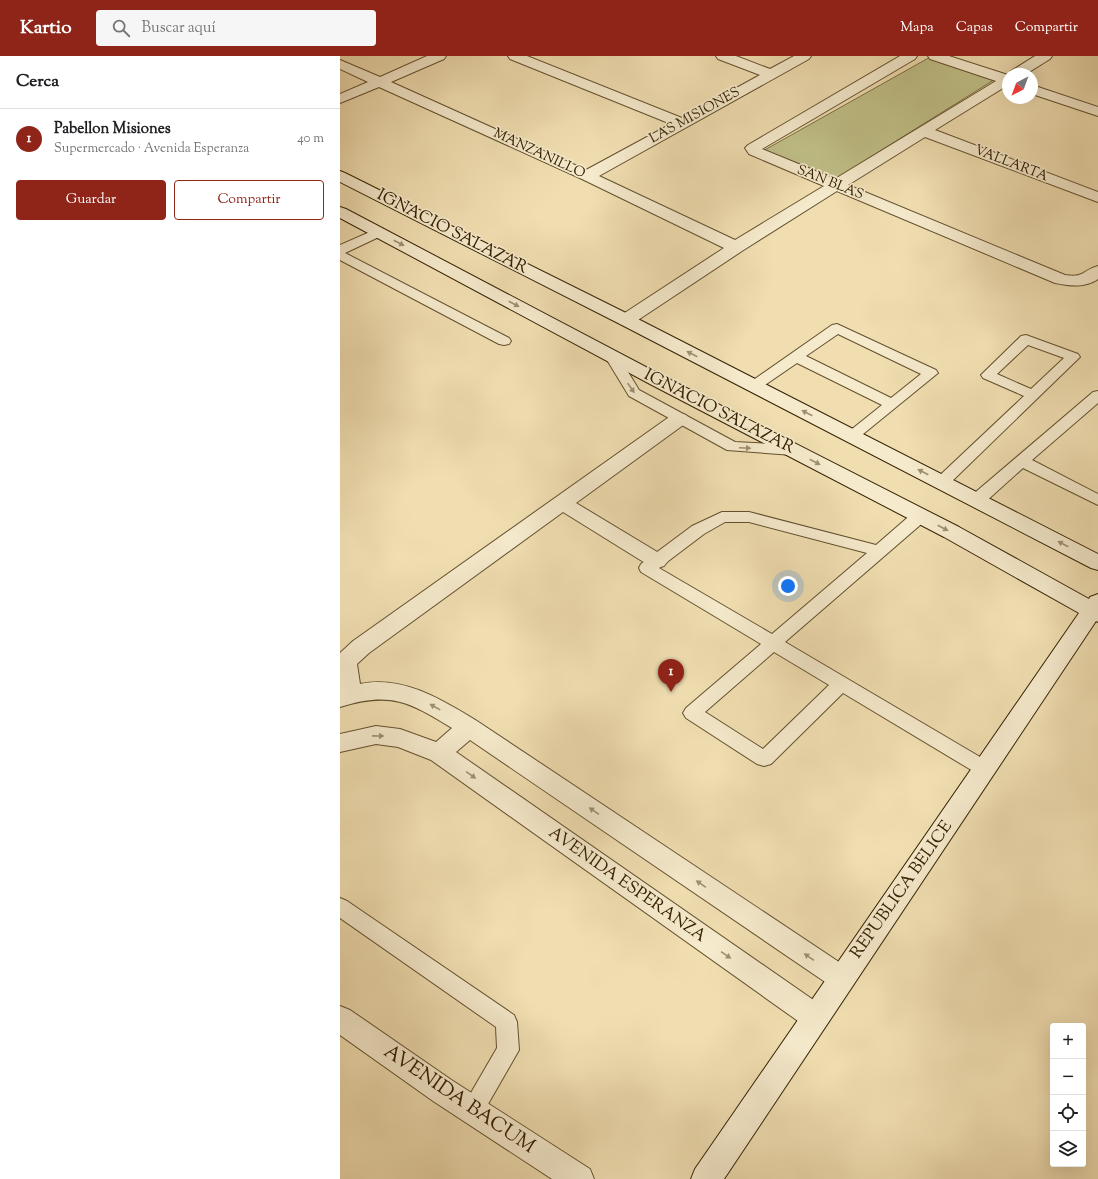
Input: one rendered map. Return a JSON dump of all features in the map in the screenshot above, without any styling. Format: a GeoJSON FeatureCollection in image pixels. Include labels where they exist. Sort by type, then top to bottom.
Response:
{"type":"FeatureCollection","features":[{"type":"Feature","properties":{"kind":"street"},"geometry":{"type":"LineString","coordinates":[[340,99],[439,56]]}},
{"type":"Feature","properties":{"kind":"street"},"geometry":{"type":"LineString","coordinates":[[515,56],[682,123]]}},
{"type":"Feature","properties":{"kind":"street"},"geometry":{"type":"LineString","coordinates":[[723,56],[771,74]]}},
{"type":"Feature","properties":{"kind":"street","name":"LAS MISIONES"},"geometry":{"type":"LineString","coordinates":[[587,176],[804,56]]}},
{"type":"Feature","properties":{"kind":"street","name":"SAN BLAS"},"geometry":{"type":"LineString","coordinates":[[910,56],[753,148],[758,154],[1061,279],[1078,282],[1089,278],[1098,271]]}},
{"type":"Feature","properties":{"kind":"street"},"geometry":{"type":"LineString","coordinates":[[935,56],[1002,76]]}},
{"type":"Feature","properties":{"kind":"street"},"geometry":{"type":"LineString","coordinates":[[1026,68],[1045,56]]}},
{"type":"Feature","properties":{"kind":"street","name":"MANZANILLO"},"geometry":{"type":"LineString","coordinates":[[340,64],[587,176],[736,247]]}},
{"type":"Feature","properties":{"kind":"street"},"geometry":{"type":"LineString","coordinates":[[626,320],[736,247],[1002,83]]}},
{"type":"Feature","properties":{"kind":"street"},"geometry":{"type":"LineString","coordinates":[[1038,91],[1098,112]]}},
{"type":"Feature","properties":{"kind":"street","name":"VALLARTA"},"geometry":{"type":"LineString","coordinates":[[923,131],[1098,197]]}},
{"type":"Feature","properties":{"kind":"street","name":"IGNACIO SALAZAR"},"geometry":{"type":"LineString","coordinates":[[340,176],[626,320],[1098,563]]}},
{"type":"Feature","properties":{"kind":"street","name":"IGNACIO SALAZAR"},"geometry":{"type":"LineString","coordinates":[[340,212],[1096,609]]}},
{"type":"Feature","properties":{"kind":"street"},"geometry":{"type":"LineString","coordinates":[[679,419],[361,647],[345,662],[345,696],[381,689],[403,693],[429,704],[469,726],[841,978]]}},
{"type":"Feature","properties":{"kind":"street"},"geometry":{"type":"LineString","coordinates":[[562,503],[657,561]]}},
{"type":"Feature","properties":{"kind":"street","name":"REPUBLICA BELICE"},"geometry":{"type":"LineString","coordinates":[[706,1179],[841,978],[1096,609]]}},
{"type":"Feature","properties":{"kind":"street"},"geometry":{"type":"LineString","coordinates":[[439,753],[469,726]]}},
{"type":"Feature","properties":{"kind":"street","name":"AVENIDA ESPERANZA"},"geometry":{"type":"LineString","coordinates":[[340,743],[376,736],[400,738],[439,753],[815,1017]]}},
{"type":"Feature","properties":{"kind":"street","name":"AVENIDA BACUM"},"geometry":{"type":"LineString","coordinates":[[340,1019],[443,1091],[579,1179]]}},
{"type":"Feature","properties":{"kind":"lane"},"geometry":{"type":"LineString","coordinates":[[340,250],[379,232]]}},
{"type":"Feature","properties":{"kind":"lane"},"geometry":{"type":"LineString","coordinates":[[340,255],[504,340]]}},
{"type":"Feature","properties":{"kind":"lane"},"geometry":{"type":"LineString","coordinates":[[754,386],[837,328],[931,373],[852,436]]}},
{"type":"Feature","properties":{"kind":"lane"},"geometry":{"type":"LineString","coordinates":[[942,482],[1034,395],[1073,357],[1026,339],[988,374],[1034,395]]}},
{"type":"Feature","properties":{"kind":"lane"},"geometry":{"type":"LineString","coordinates":[[611,355],[634,393],[732,447],[793,450]]}},
{"type":"Feature","properties":{"kind":"lane"},"geometry":{"type":"LineString","coordinates":[[796,356],[892,404]]}},
{"type":"Feature","properties":{"kind":"lane"},"geometry":{"type":"LineString","coordinates":[[977,500],[1098,395]]}},
{"type":"Feature","properties":{"kind":"lane"},"geometry":{"type":"LineString","coordinates":[[1022,461],[1098,500]]}},
{"type":"Feature","properties":{"kind":"lane"},"geometry":{"type":"LineString","coordinates":[[842,683],[764,759],[692,713],[920,516]]}},
{"type":"Feature","properties":{"kind":"lane"},"geometry":{"type":"LineString","coordinates":[[879,551],[749,517],[722,517],[698,530],[647,568],[985,769]]}},
{"type":"Feature","properties":{"kind":"lane"},"geometry":{"type":"LineString","coordinates":[[340,907],[506,1022],[508,1050],[472,1110]]}},
{"type":"Feature","properties":{"kind":"shaded area"},"geometry":{"type":"Polygon","coordinates":[[[932,56],[997,78],[832,181],[761,152],[932,56]]]}},
{"type":"Feature","properties":{"kind":"place","name":"Pabellon Misiones"},"geometry":{"type":"Point","coordinates":[671,692]}}]}
